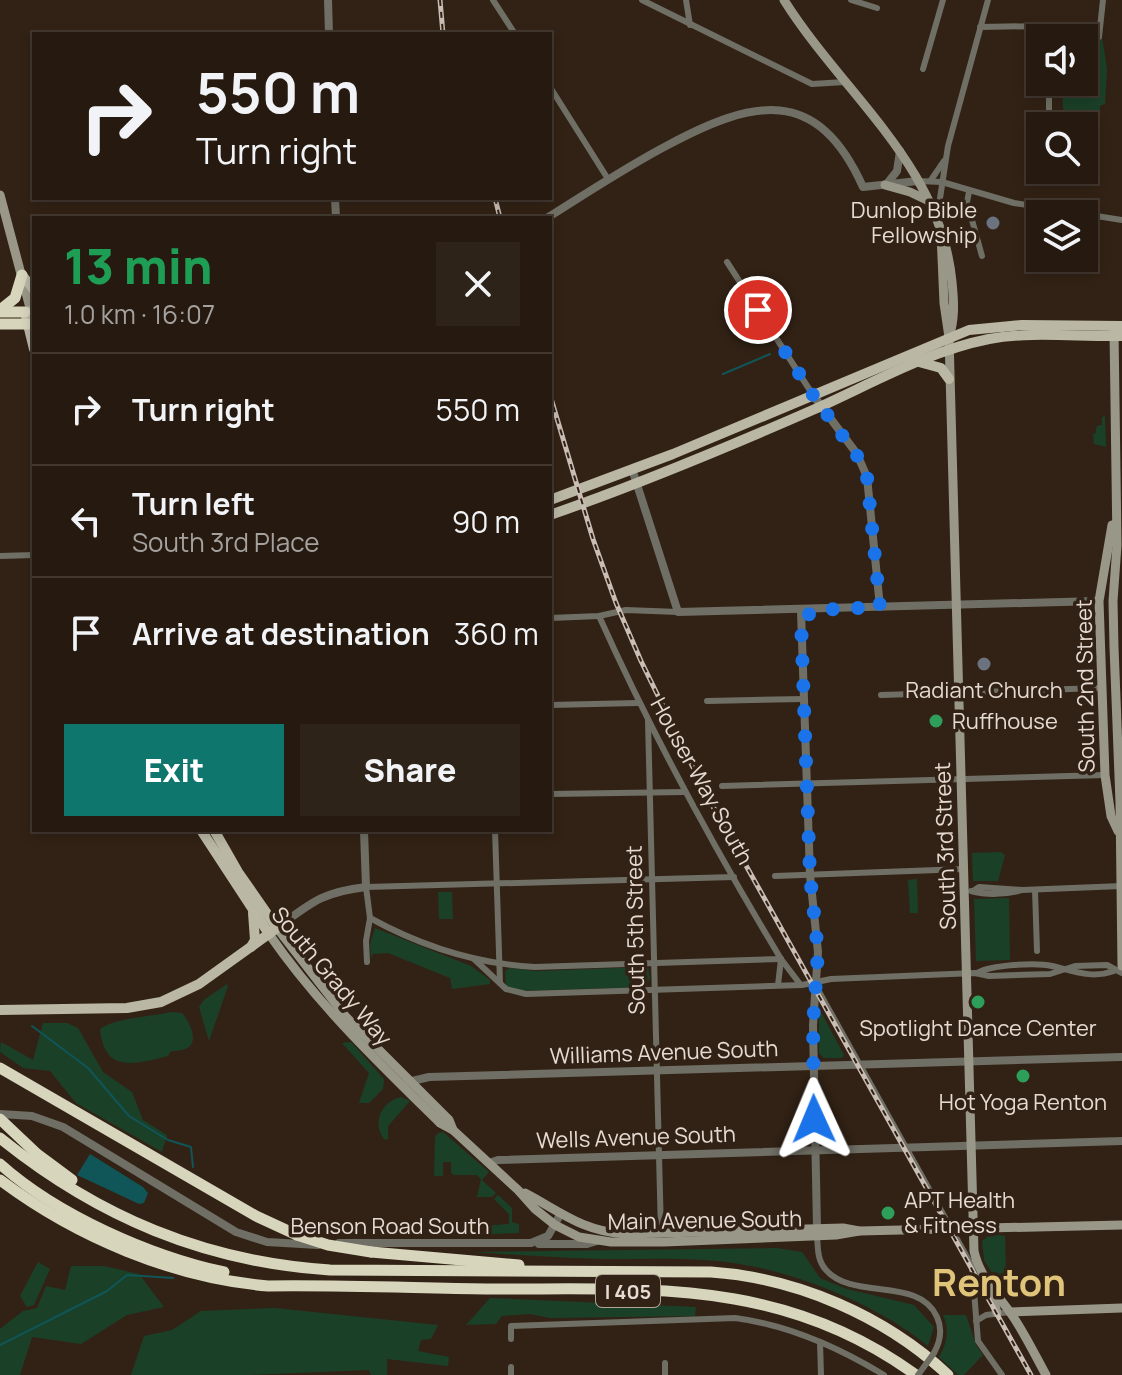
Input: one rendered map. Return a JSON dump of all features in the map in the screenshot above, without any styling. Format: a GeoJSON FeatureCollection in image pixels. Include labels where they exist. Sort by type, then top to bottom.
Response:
{"type":"FeatureCollection","features":[{"type":"Feature","properties":{"kind":"highway"},"geometry":{"type":"LineString","coordinates":[[0,311],[15,298],[22,275]]}},
{"type":"Feature","properties":{"kind":"highway"},"geometry":{"type":"LineString","coordinates":[[0,311],[30,314]]}},
{"type":"Feature","properties":{"kind":"highway"},"geometry":{"type":"LineString","coordinates":[[0,324],[30,314]]}},
{"type":"Feature","properties":{"kind":"highway"},"geometry":{"type":"LineString","coordinates":[[0,1068],[256,1216],[297,1235],[328,1245],[371,1252],[563,1271]]}},
{"type":"Feature","properties":{"kind":"highway"},"geometry":{"type":"LineString","coordinates":[[0,1117],[54,1168],[127,1212],[153,1232]]}},
{"type":"Feature","properties":{"kind":"highway","name":"I 405"},"geometry":{"type":"LineString","coordinates":[[0,1138],[69,1187],[153,1232],[221,1254],[297,1268],[375,1272],[725,1273],[793,1288],[868,1318],[918,1350],[948,1375]]}},
{"type":"Feature","properties":{"kind":"highway","name":"I 405"},"geometry":{"type":"LineString","coordinates":[[0,1164],[47,1199],[81,1219],[152,1249],[241,1276],[321,1285],[664,1292],[741,1299],[807,1316],[853,1335],[917,1375]]}},
{"type":"Feature","properties":{"kind":"highway"},"geometry":{"type":"LineString","coordinates":[[0,1180],[61,1219],[153,1260],[242,1284],[321,1285]]}},
{"type":"Feature","properties":{"kind":"main road","name":"South 3rd Street"},"geometry":{"type":"LineString","coordinates":[[784,0],[798,22],[900,149],[929,201],[949,257],[954,323],[949,337],[949,379],[961,779],[964,869],[969,891],[973,1228],[975,1258],[992,1289]]}},
{"type":"Feature","properties":{"kind":"main road"},"geometry":{"type":"LineString","coordinates":[[885,185],[929,201]]}},
{"type":"Feature","properties":{"kind":"main road"},"geometry":{"type":"LineString","coordinates":[[0,195],[30,314]]}},
{"type":"Feature","properties":{"kind":"main road"},"geometry":{"type":"LineString","coordinates":[[22,275],[32,288]]}},
{"type":"Feature","properties":{"kind":"main road"},"geometry":{"type":"LineString","coordinates":[[552,499],[980,327],[1118,331]]}},
{"type":"Feature","properties":{"kind":"main road"},"geometry":{"type":"LineString","coordinates":[[552,514],[718,451],[917,362],[949,351],[999,337],[1118,331]]}},
{"type":"Feature","properties":{"kind":"main road","name":"South 2nd Street"},"geometry":{"type":"LineString","coordinates":[[1118,331],[1119,446],[1111,540],[1099,601],[1105,775],[1109,808],[1119,834]]}},
{"type":"Feature","properties":{"kind":"main road"},"geometry":{"type":"LineString","coordinates":[[917,362],[935,365],[949,379]]}},
{"type":"Feature","properties":{"kind":"main road","name":"South 2nd Street"},"geometry":{"type":"LineString","coordinates":[[1116,488],[1117,545],[1113,610],[1120,802],[1122,959],[1119,970]]}},
{"type":"Feature","properties":{"kind":"main road","name":"South Grady Way"},"geometry":{"type":"LineString","coordinates":[[203,832],[273,931]]}},
{"type":"Feature","properties":{"kind":"main road","name":"South Grady Way"},"geometry":{"type":"LineString","coordinates":[[215,832],[253,911],[404,1083],[449,1120],[453,1130],[555,1225]]}},
{"type":"Feature","properties":{"kind":"main road"},"geometry":{"type":"LineString","coordinates":[[251,947],[255,932],[253,911]]}},
{"type":"Feature","properties":{"kind":"main road"},"geometry":{"type":"LineString","coordinates":[[0,1010],[148,1006],[190,990],[273,931]]}},
{"type":"Feature","properties":{"kind":"main road","name":"South Grady Way"},"geometry":{"type":"LineString","coordinates":[[518,1190],[560,1215]]}},
{"type":"Feature","properties":{"kind":"main road","name":"Main Avenue South"},"geometry":{"type":"LineString","coordinates":[[560,1215],[607,1233],[817,1232]]}},
{"type":"Feature","properties":{"kind":"main road","name":"Main Avenue South"},"geometry":{"type":"LineString","coordinates":[[555,1225],[579,1237],[599,1241],[717,1241],[843,1228],[859,1231],[1122,1225]]}},
{"type":"Feature","properties":{"kind":"main road"},"geometry":{"type":"LineString","coordinates":[[992,1289],[1010,1312],[1046,1375]]}},
{"type":"Feature","properties":{"kind":"main road"},"geometry":{"type":"LineString","coordinates":[[992,1289],[997,1313]]}},
{"type":"Feature","properties":{"kind":"main road"},"geometry":{"type":"LineString","coordinates":[[1010,1312],[1122,1308]]}},
{"type":"Feature","properties":{"kind":"street"},"geometry":{"type":"LineString","coordinates":[[328,0],[329,32]]}},
{"type":"Feature","properties":{"kind":"street"},"geometry":{"type":"LineString","coordinates":[[642,0],[812,84],[845,82]]}},
{"type":"Feature","properties":{"kind":"street"},"geometry":{"type":"LineString","coordinates":[[686,0],[690,25]]}},
{"type":"Feature","properties":{"kind":"street"},"geometry":{"type":"LineString","coordinates":[[851,0],[877,8]]}},
{"type":"Feature","properties":{"kind":"street"},"geometry":{"type":"LineString","coordinates":[[923,69],[943,0]]}},
{"type":"Feature","properties":{"kind":"street"},"geometry":{"type":"LineString","coordinates":[[937,219],[946,158],[988,0]]}},
{"type":"Feature","properties":{"kind":"street"},"geometry":{"type":"LineString","coordinates":[[1099,37],[1103,0]]}},
{"type":"Feature","properties":{"kind":"street"},"geometry":{"type":"LineString","coordinates":[[495,1],[514,32]]}},
{"type":"Feature","properties":{"kind":"street"},"geometry":{"type":"LineString","coordinates":[[980,27],[1026,26]]}},
{"type":"Feature","properties":{"kind":"street"},"geometry":{"type":"LineString","coordinates":[[552,90],[608,179]]}},
{"type":"Feature","properties":{"kind":"street"},"geometry":{"type":"LineString","coordinates":[[550,216],[608,179],[707,126],[754,110],[783,111],[811,121],[834,139],[870,181],[885,185]]}},
{"type":"Feature","properties":{"kind":"street"},"geometry":{"type":"LineString","coordinates":[[885,185],[897,171],[900,149]]}},
{"type":"Feature","properties":{"kind":"street"},"geometry":{"type":"LineString","coordinates":[[931,180],[946,158]]}},
{"type":"Feature","properties":{"kind":"street"},"geometry":{"type":"LineString","coordinates":[[852,162],[863,187],[931,180],[1026,205]]}},
{"type":"Feature","properties":{"kind":"street"},"geometry":{"type":"LineString","coordinates":[[969,192],[967,202],[982,256]]}},
{"type":"Feature","properties":{"kind":"street"},"geometry":{"type":"LineString","coordinates":[[1098,216],[1122,220]]}},
{"type":"Feature","properties":{"kind":"street"},"geometry":{"type":"LineString","coordinates":[[727,262],[813,395],[857,454],[867,477],[880,607]]}},
{"type":"Feature","properties":{"kind":"street"},"geometry":{"type":"LineString","coordinates":[[632,469],[678,612]]}},
{"type":"Feature","properties":{"kind":"street"},"geometry":{"type":"LineString","coordinates":[[0,556],[32,555]]}},
{"type":"Feature","properties":{"kind":"street"},"geometry":{"type":"LineString","coordinates":[[552,618],[599,616],[626,610],[801,616],[815,610],[1099,601]]}},
{"type":"Feature","properties":{"kind":"street","name":"Houser Way South"},"geometry":{"type":"LineString","coordinates":[[599,616],[638,703],[685,792],[781,959],[801,985]]}},
{"type":"Feature","properties":{"kind":"street"},"geometry":{"type":"LineString","coordinates":[[801,616],[810,875],[818,952],[814,1066],[819,1260],[832,1276],[841,1281],[913,1296],[928,1304],[940,1328],[939,1340],[934,1353],[917,1375]]}},
{"type":"Feature","properties":{"kind":"street"},"geometry":{"type":"LineString","coordinates":[[881,695],[1101,688]]}},
{"type":"Feature","properties":{"kind":"street"},"geometry":{"type":"LineString","coordinates":[[707,701],[803,699]]}},
{"type":"Feature","properties":{"kind":"street"},"geometry":{"type":"LineString","coordinates":[[552,705],[638,703]]}},
{"type":"Feature","properties":{"kind":"street","name":"South 5th Street"},"geometry":{"type":"LineString","coordinates":[[648,721],[661,1233]]}},
{"type":"Feature","properties":{"kind":"street"},"geometry":{"type":"LineString","coordinates":[[722,786],[1105,775]]}},
{"type":"Feature","properties":{"kind":"street"},"geometry":{"type":"LineString","coordinates":[[552,794],[685,792]]}},
{"type":"Feature","properties":{"kind":"street"},"geometry":{"type":"LineString","coordinates":[[364,832],[370,918],[367,962]]}},
{"type":"Feature","properties":{"kind":"street"},"geometry":{"type":"LineString","coordinates":[[495,832],[500,983]]}},
{"type":"Feature","properties":{"kind":"street"},"geometry":{"type":"LineString","coordinates":[[351,889],[366,866]]}},
{"type":"Feature","properties":{"kind":"street"},"geometry":{"type":"LineString","coordinates":[[775,876],[964,869]]}},
{"type":"Feature","properties":{"kind":"street"},"geometry":{"type":"LineString","coordinates":[[273,931],[324,895],[366,887],[734,877]]}},
{"type":"Feature","properties":{"kind":"street"},"geometry":{"type":"LineString","coordinates":[[969,891],[979,887],[1035,890],[1121,886]]}},
{"type":"Feature","properties":{"kind":"street"},"geometry":{"type":"LineString","coordinates":[[1035,890],[1037,951]]}},
{"type":"Feature","properties":{"kind":"street"},"geometry":{"type":"LineString","coordinates":[[370,918],[447,951],[499,965],[535,967],[781,959],[778,985]]}},
{"type":"Feature","properties":{"kind":"street"},"geometry":{"type":"LineString","coordinates":[[474,959],[500,983],[518,993],[801,985],[831,979],[971,974],[987,968],[1050,965],[1063,970],[1075,966],[1107,965],[1119,970]]}},
{"type":"Feature","properties":{"kind":"street"},"geometry":{"type":"LineString","coordinates":[[816,983],[819,994],[972,1266],[975,1331],[980,1347],[1002,1375]]}},
{"type":"Feature","properties":{"kind":"street","name":"Williams Avenue South"},"geometry":{"type":"LineString","coordinates":[[404,1083],[429,1077],[1122,1057]]}},
{"type":"Feature","properties":{"kind":"street","name":"Benson Road South"},"geometry":{"type":"LineString","coordinates":[[0,1117],[16,1114],[40,1118],[63,1127],[219,1223],[267,1242],[298,1245],[368,1242],[587,1244],[599,1241]]}},
{"type":"Feature","properties":{"kind":"street","name":"Wells Avenue South"},"geometry":{"type":"LineString","coordinates":[[489,1163],[498,1160],[659,1153],[1122,1141]]}},
{"type":"Feature","properties":{"kind":"street"},"geometry":{"type":"LineString","coordinates":[[531,1243],[545,1239],[560,1215]]}},
{"type":"Feature","properties":{"kind":"street"},"geometry":{"type":"LineString","coordinates":[[976,1321],[1010,1312]]}},
{"type":"Feature","properties":{"kind":"street"},"geometry":{"type":"LineString","coordinates":[[511,1339],[511,1326],[735,1318],[775,1325],[820,1342],[849,1354],[884,1375]]}},
{"type":"Feature","properties":{"kind":"street"},"geometry":{"type":"LineString","coordinates":[[820,1342],[821,1375]]}},
{"type":"Feature","properties":{"kind":"street"},"geometry":{"type":"LineString","coordinates":[[665,1363],[665,1375]]}},
{"type":"Feature","properties":{"kind":"green space"},"geometry":{"type":"Polygon","coordinates":[[[1098,37],[1102,37],[1107,69],[1105,104],[1100,106],[1100,114],[1098,117],[1098,112],[1064,112],[1062,96],[1098,96],[1098,37]]]}},
{"type":"Feature","properties":{"kind":"green space"},"geometry":{"type":"Polygon","coordinates":[[[1105,416],[1106,447],[1094,444],[1093,434],[1097,426],[1102,425],[1102,417],[1105,416]]]}},
{"type":"Feature","properties":{"kind":"green space"},"geometry":{"type":"Polygon","coordinates":[[[1001,852],[1005,855],[998,881],[973,881],[972,853],[1001,852]]]}},
{"type":"Feature","properties":{"kind":"green space"},"geometry":{"type":"Polygon","coordinates":[[[917,879],[918,913],[910,913],[908,880],[917,879]]]}},
{"type":"Feature","properties":{"kind":"green space"},"geometry":{"type":"Polygon","coordinates":[[[438,892],[452,892],[453,919],[439,919],[438,892]]]}},
{"type":"Feature","properties":{"kind":"green space"},"geometry":{"type":"Polygon","coordinates":[[[1009,898],[1010,960],[976,961],[974,899],[1009,898]]]}},
{"type":"Feature","properties":{"kind":"green space"},"geometry":{"type":"Polygon","coordinates":[[[375,928],[471,966],[490,980],[490,984],[452,989],[450,978],[388,953],[373,954],[371,958],[370,944],[375,928]]]}},
{"type":"Feature","properties":{"kind":"green space"},"geometry":{"type":"Polygon","coordinates":[[[645,967],[650,978],[646,987],[518,991],[506,986],[505,971],[510,968],[536,971],[645,967]]]}},
{"type":"Feature","properties":{"kind":"green space"},"geometry":{"type":"Polygon","coordinates":[[[228,986],[209,1041],[199,1007],[228,986]]]}},
{"type":"Feature","properties":{"kind":"green space"},"geometry":{"type":"Polygon","coordinates":[[[171,1012],[182,1013],[188,1022],[193,1039],[188,1048],[170,1052],[168,1056],[133,1063],[115,1059],[108,1053],[100,1029],[106,1025],[171,1012]]]}},
{"type":"Feature","properties":{"kind":"green space"},"geometry":{"type":"Polygon","coordinates":[[[819,1014],[822,1014],[844,1055],[842,1058],[824,1058],[819,1053],[819,1014]]]}},
{"type":"Feature","properties":{"kind":"green space"},"geometry":{"type":"Polygon","coordinates":[[[43,1023],[67,1023],[78,1028],[103,1072],[132,1092],[143,1120],[167,1135],[162,1152],[76,1103],[50,1071],[23,1068],[0,1052],[1,1042],[33,1060],[43,1023]]]}},
{"type":"Feature","properties":{"kind":"green space"},"geometry":{"type":"Polygon","coordinates":[[[351,1042],[384,1079],[383,1089],[369,1103],[359,1103],[369,1073],[342,1043],[351,1042]]]}},
{"type":"Feature","properties":{"kind":"green space"},"geometry":{"type":"Polygon","coordinates":[[[401,1097],[410,1101],[388,1126],[388,1140],[384,1139],[380,1133],[380,1114],[388,1103],[401,1097]]]}},
{"type":"Feature","properties":{"kind":"green space"},"geometry":{"type":"Polygon","coordinates":[[[443,1132],[489,1172],[482,1180],[496,1193],[492,1197],[477,1197],[481,1179],[477,1175],[454,1175],[451,1173],[451,1162],[443,1162],[443,1176],[434,1176],[435,1137],[443,1132]]]}},
{"type":"Feature","properties":{"kind":"green space"},"geometry":{"type":"Polygon","coordinates":[[[498,1195],[512,1208],[512,1222],[519,1224],[519,1233],[445,1236],[441,1232],[441,1229],[509,1224],[509,1214],[494,1199],[498,1195]]]}},
{"type":"Feature","properties":{"kind":"green space"},"geometry":{"type":"Polygon","coordinates":[[[991,1234],[1005,1236],[1006,1273],[1014,1273],[1005,1294],[984,1260],[982,1241],[991,1234]]]}},
{"type":"Feature","properties":{"kind":"green space"},"geometry":{"type":"Polygon","coordinates":[[[777,1248],[802,1252],[820,1278],[847,1289],[914,1305],[934,1327],[928,1346],[890,1320],[846,1297],[801,1279],[737,1263],[474,1252],[777,1248]]]}},
{"type":"Feature","properties":{"kind":"green space"},"geometry":{"type":"Polygon","coordinates":[[[38,1262],[50,1269],[34,1305],[27,1307],[20,1296],[38,1262]]]}},
{"type":"Feature","properties":{"kind":"green space"},"geometry":{"type":"Polygon","coordinates":[[[71,1266],[104,1266],[139,1274],[164,1307],[127,1315],[81,1344],[32,1337],[20,1375],[0,1375],[0,1329],[23,1311],[37,1308],[46,1286],[65,1290],[71,1266]]]}},
{"type":"Feature","properties":{"kind":"green space"},"geometry":{"type":"Polygon","coordinates":[[[490,1298],[696,1307],[695,1316],[550,1318],[530,1314],[502,1316],[496,1324],[466,1325],[490,1298]]]}},
{"type":"Feature","properties":{"kind":"green space"},"geometry":{"type":"Polygon","coordinates":[[[275,1308],[438,1325],[431,1339],[421,1340],[418,1351],[449,1357],[448,1366],[387,1359],[387,1375],[371,1375],[369,1370],[247,1375],[131,1375],[144,1336],[172,1330],[201,1311],[275,1308]]]}},
{"type":"Feature","properties":{"kind":"green space"},"geometry":{"type":"Polygon","coordinates":[[[943,1315],[966,1315],[976,1345],[983,1355],[964,1375],[958,1375],[939,1357],[947,1336],[943,1315]]]}},
{"type":"Feature","properties":{"kind":"water"},"geometry":{"type":"Polygon","coordinates":[[[90,1154],[143,1187],[148,1193],[144,1203],[139,1204],[77,1175],[90,1154]]]}},
{"type":"Feature","properties":{"kind":"waterway"},"geometry":{"type":"LineString","coordinates":[[723,374],[770,354]]}},
{"type":"Feature","properties":{"kind":"waterway"},"geometry":{"type":"LineString","coordinates":[[32,1026],[88,1068],[129,1116],[168,1140],[191,1147],[193,1167]]}},
{"type":"Feature","properties":{"kind":"waterway"},"geometry":{"type":"LineString","coordinates":[[0,1345],[107,1291],[127,1275],[173,1278]]}},
{"type":"Feature","properties":{"kind":"railway"},"geometry":{"type":"LineString","coordinates":[[440,0],[443,32]]}},
{"type":"Feature","properties":{"kind":"railway"},"geometry":{"type":"LineString","coordinates":[[496,200],[500,216]]}},
{"type":"Feature","properties":{"kind":"railway"},"geometry":{"type":"LineString","coordinates":[[552,402],[593,539],[616,603],[706,794],[1031,1375]]}},
{"type":"Feature","properties":{"kind":"place","name":"Dunlop Bible Fellowship"},"geometry":{"type":"Point","coordinates":[993,223]}},
{"type":"Feature","properties":{"kind":"place","name":"Radiant Church"},"geometry":{"type":"Point","coordinates":[984,664]}},
{"type":"Feature","properties":{"kind":"place","name":"Ruffhouse"},"geometry":{"type":"Point","coordinates":[936,721]}},
{"type":"Feature","properties":{"kind":"place","name":"Spotlight Dance Center"},"geometry":{"type":"Point","coordinates":[978,1002]}},
{"type":"Feature","properties":{"kind":"place","name":"Hot Yoga Renton"},"geometry":{"type":"Point","coordinates":[1023,1076]}},
{"type":"Feature","properties":{"kind":"place","name":"APT Health & Fitness"},"geometry":{"type":"Point","coordinates":[888,1213]}},
{"type":"Feature","properties":{"kind":"district","name":"Renton"},"geometry":{"type":"Point","coordinates":[999,1281]}},
{"type":"Feature","properties":{"kind":"route"},"geometry":{"type":"LineString","coordinates":[[758,310],[813,395],[863,464],[867,477],[880,607],[815,610],[801,620],[810,875],[818,952],[813,1025],[814,1119]]}}]}
